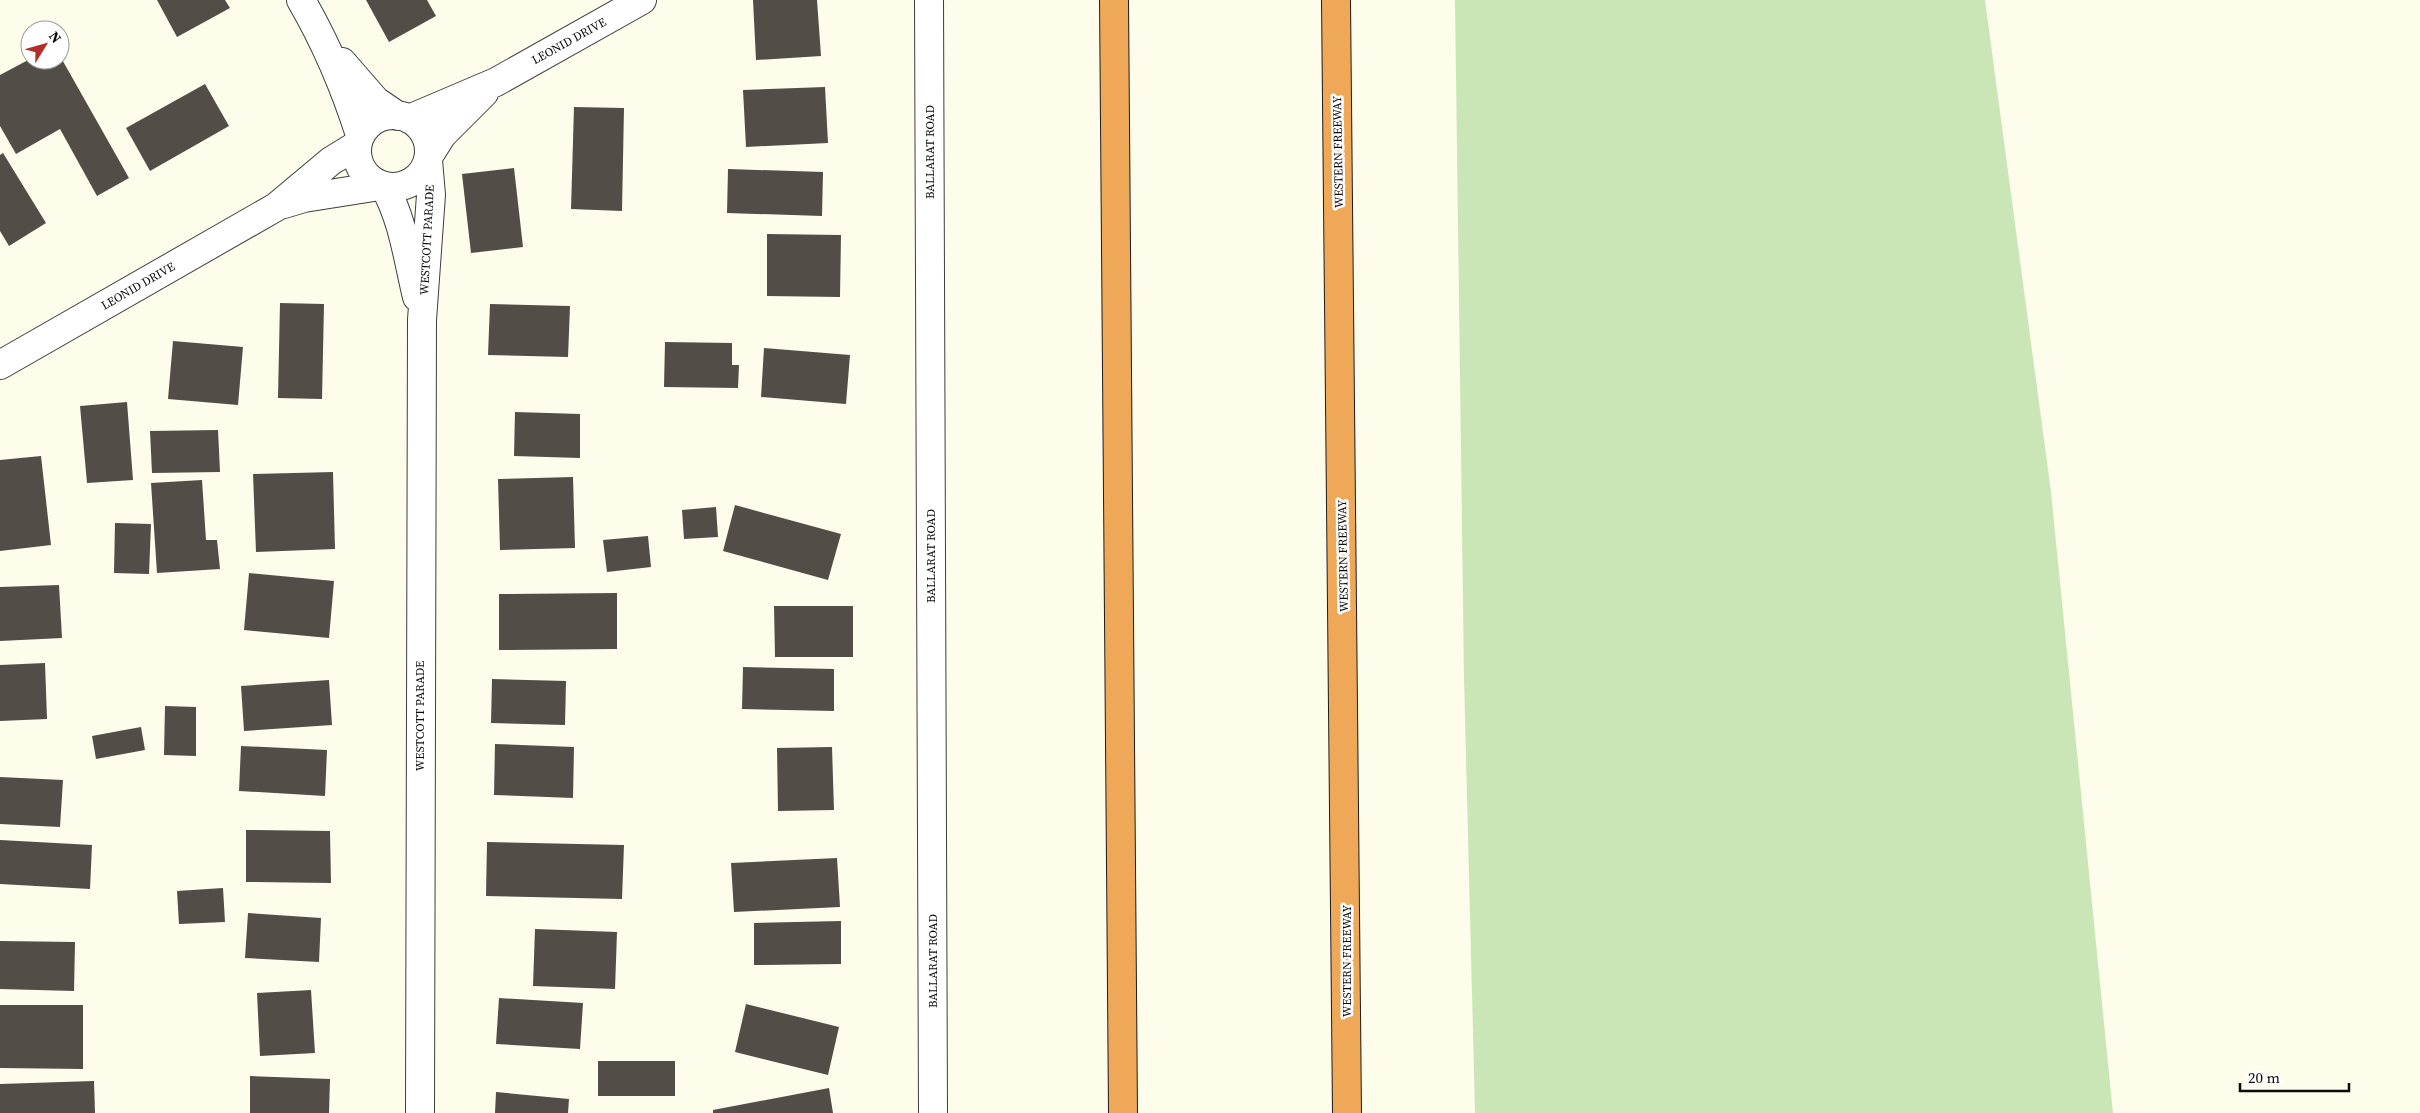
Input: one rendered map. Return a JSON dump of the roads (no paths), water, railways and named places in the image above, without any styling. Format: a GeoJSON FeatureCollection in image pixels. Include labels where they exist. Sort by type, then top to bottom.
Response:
{"type":"FeatureCollection","features":[{"type":"Feature","properties":{"kind":"highway"},"geometry":{"type":"LineString","coordinates":[[1114,0],[1123,1113]]}},
{"type":"Feature","properties":{"kind":"highway","name":"WESTERN FREEWAY"},"geometry":{"type":"LineString","coordinates":[[1336,0],[1347,1113]]}},
{"type":"Feature","properties":{"kind":"street"},"geometry":{"type":"LineString","coordinates":[[301,0],[324,40],[348,98],[358,140],[357,157],[361,169],[369,179],[382,186],[407,185],[420,175],[429,157],[424,134],[418,125],[376,101],[354,79],[324,40]]}},
{"type":"Feature","properties":{"kind":"street","name":"LEONID DRIVE"},"geometry":{"type":"LineString","coordinates":[[404,117],[496,82],[642,0]]}},
{"type":"Feature","properties":{"kind":"street","name":"BALLARAT ROAD"},"geometry":{"type":"LineString","coordinates":[[929,0],[933,1113]]}},
{"type":"Feature","properties":{"kind":"street","name":"LEONID DRIVE"},"geometry":{"type":"LineString","coordinates":[[429,157],[442,135],[496,82]]}},
{"type":"Feature","properties":{"kind":"street"},"geometry":{"type":"LineString","coordinates":[[358,140],[367,126],[376,119],[386,115],[404,117]]}},
{"type":"Feature","properties":{"kind":"street","name":"LEONID DRIVE"},"geometry":{"type":"LineString","coordinates":[[0,365],[276,207],[358,140]]}},
{"type":"Feature","properties":{"kind":"street","name":"WESTCOTT PARADE"},"geometry":{"type":"LineString","coordinates":[[420,1113],[422,320],[431,195],[429,157]]}},
{"type":"Feature","properties":{"kind":"street","name":"LEONID DRIVE"},"geometry":{"type":"LineString","coordinates":[[276,207],[304,198],[382,186]]}},
{"type":"Feature","properties":{"kind":"street","name":"WESTCOTT PARADE"},"geometry":{"type":"LineString","coordinates":[[382,186],[392,200],[400,223],[422,320]]}}]}
